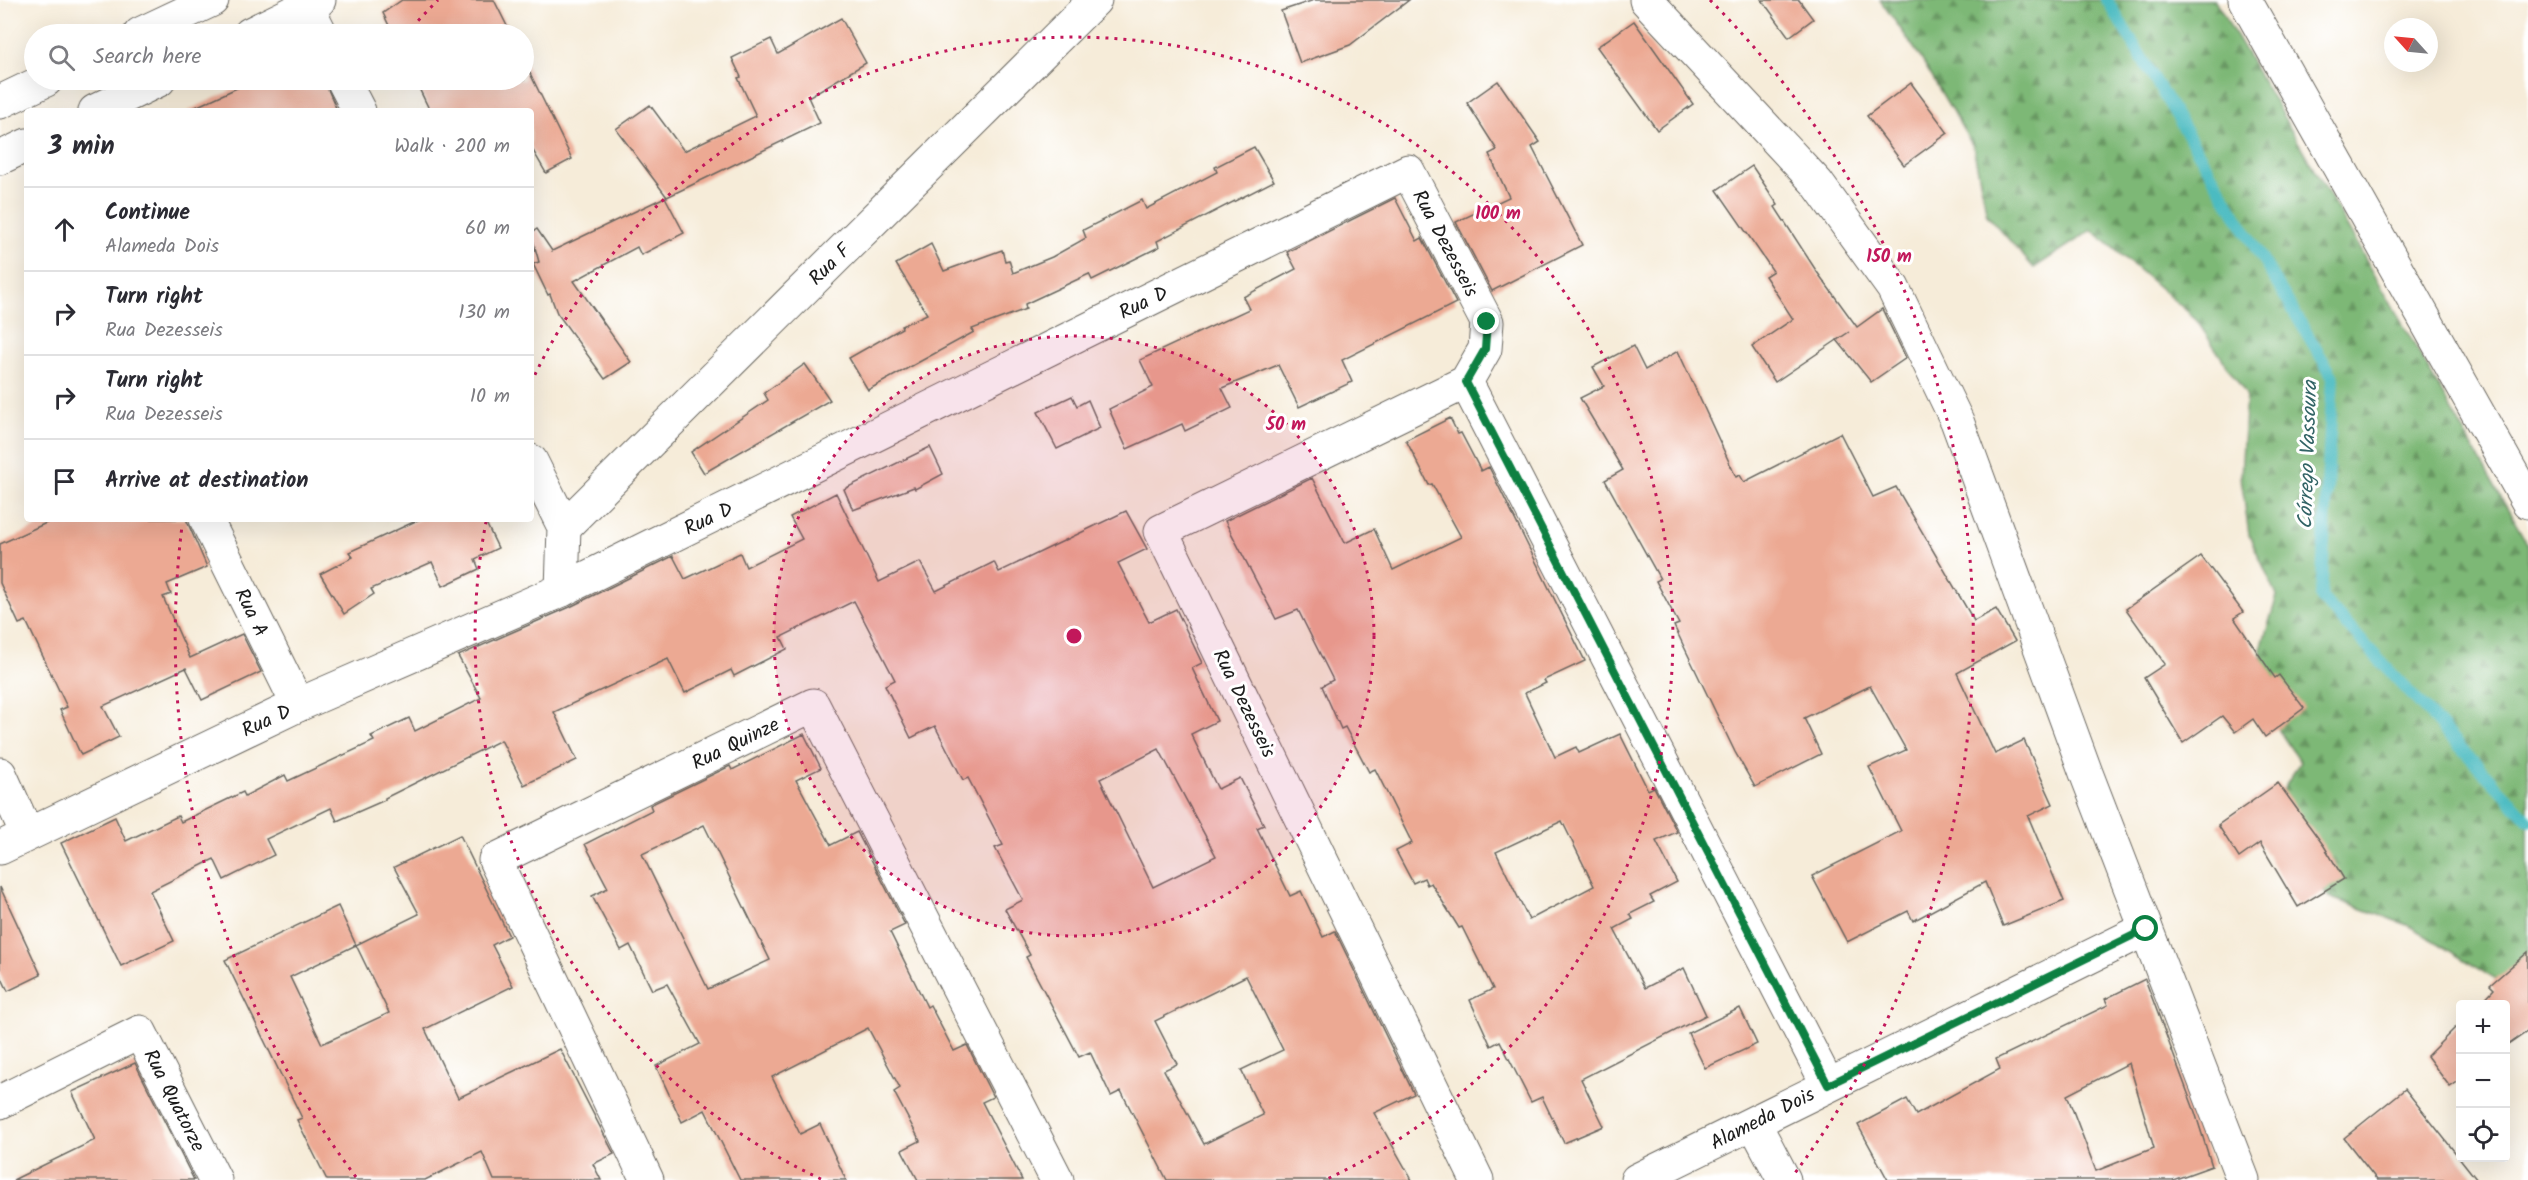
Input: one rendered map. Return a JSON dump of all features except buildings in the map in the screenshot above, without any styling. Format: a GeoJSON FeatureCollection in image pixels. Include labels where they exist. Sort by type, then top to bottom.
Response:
{"type":"FeatureCollection","features":[{"type":"Feature","properties":{"kind":"street"},"geometry":{"type":"LineString","coordinates":[[161,24],[212,0]]}},
{"type":"Feature","properties":{"kind":"street","name":"Rua F"},"geometry":{"type":"LineString","coordinates":[[564,527],[1095,0]]}},
{"type":"Feature","properties":{"kind":"street"},"geometry":{"type":"LineString","coordinates":[[1646,0],[1817,183],[1893,288],[1957,421],[2086,773],[2243,1180]]}},
{"type":"Feature","properties":{"kind":"street"},"geometry":{"type":"LineString","coordinates":[[2245,0],[2528,502]]}},
{"type":"Feature","properties":{"kind":"street"},"geometry":{"type":"LineString","coordinates":[[276,24],[313,10]]}},
{"type":"Feature","properties":{"kind":"street"},"geometry":{"type":"LineString","coordinates":[[0,102],[25,90]]}},
{"type":"Feature","properties":{"kind":"street"},"geometry":{"type":"LineString","coordinates":[[101,108],[138,90]]}},
{"type":"Feature","properties":{"kind":"street"},"geometry":{"type":"LineString","coordinates":[[348,90],[357,108]]}},
{"type":"Feature","properties":{"kind":"street","name":"Rua Dezesseis"},"geometry":{"type":"LineString","coordinates":[[1408,171],[1487,322],[1485,349],[1466,382],[1161,531],[1477,1180]]}},
{"type":"Feature","properties":{"kind":"street","name":"Rua D"},"geometry":{"type":"LineString","coordinates":[[13,841],[298,705],[562,590],[1408,171]]}},
{"type":"Feature","properties":{"kind":"street"},"geometry":{"type":"LineString","coordinates":[[1466,382],[1828,1085]]}},
{"type":"Feature","properties":{"kind":"street"},"geometry":{"type":"LineString","coordinates":[[534,467],[564,527],[562,590]]}},
{"type":"Feature","properties":{"kind":"street","name":"Rua A"},"geometry":{"type":"LineString","coordinates":[[207,522],[298,705]]}},
{"type":"Feature","properties":{"kind":"street","name":"Rua Quinze"},"geometry":{"type":"LineString","coordinates":[[648,1180],[495,860],[813,705],[1057,1180]]}},
{"type":"Feature","properties":{"kind":"street"},"geometry":{"type":"LineString","coordinates":[[0,774],[13,841]]}},
{"type":"Feature","properties":{"kind":"street","name":"Alameda Dois"},"geometry":{"type":"LineString","coordinates":[[1637,1180],[2146,929]]}},
{"type":"Feature","properties":{"kind":"street","name":"Rua Quatorze"},"geometry":{"type":"LineString","coordinates":[[0,1102],[140,1032],[215,1180]]}},
{"type":"Feature","properties":{"kind":"street"},"geometry":{"type":"LineString","coordinates":[[1754,1123],[1784,1180]]}},
{"type":"Feature","properties":{"kind":"green space"},"geometry":{"type":"Polygon","coordinates":[[[1880,0],[2215,0],[2331,198],[2528,545],[2528,1000],[2410,926],[2329,897],[2283,845],[2273,807],[2300,762],[2266,711],[2261,649],[2277,596],[2249,535],[2241,477],[2246,394],[2195,318],[2092,230],[2034,268],[1987,215],[1973,146],[1919,55],[1880,0]]]}},
{"type":"Feature","properties":{"kind":"waterway","name":"Córrego Vassoura"},"geometry":{"type":"LineString","coordinates":[[2107,0],[2333,377],[2321,597],[2528,820]]}},
{"type":"Feature","properties":{"kind":"route"},"geometry":{"type":"LineString","coordinates":[[1487,322],[1485,349],[1466,382],[1828,1085],[2146,929]]}}]}
